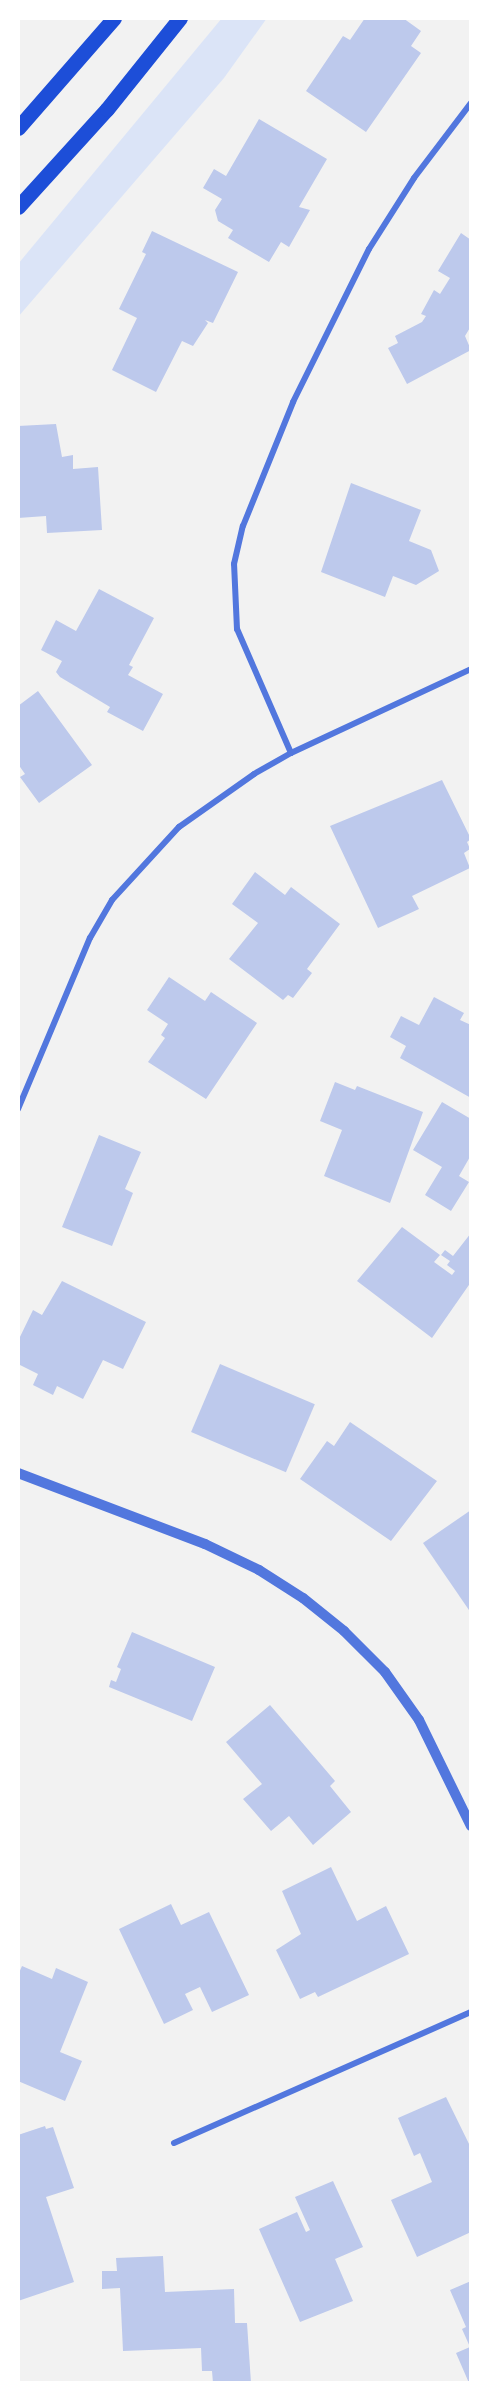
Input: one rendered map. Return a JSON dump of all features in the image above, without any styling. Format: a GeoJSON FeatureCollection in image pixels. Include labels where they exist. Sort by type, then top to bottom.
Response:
{"type":"FeatureCollection","features":[{"type":"Feature","properties":{"kind":"main road"},"geometry":{"type":"LineString","coordinates":[[18,128],[114,18]]}},
{"type":"Feature","properties":{"kind":"main road"},"geometry":{"type":"LineString","coordinates":[[18,207],[107,109],[180,18]]}},
{"type":"Feature","properties":{"kind":"street"},"geometry":{"type":"LineString","coordinates":[[291,753],[237,628],[234,564],[243,526],[293,402],[369,249],[414,178],[471,103]]}},
{"type":"Feature","properties":{"kind":"street"},"geometry":{"type":"LineString","coordinates":[[18,1109],[80,960],[112,900],[179,827],[246,779],[291,753],[471,669]]}},
{"type":"Feature","properties":{"kind":"street"},"geometry":{"type":"LineString","coordinates":[[18,1473],[205,1544],[259,1570],[303,1598],[344,1631],[385,1672],[419,1720],[471,1826]]}},
{"type":"Feature","properties":{"kind":"street"},"geometry":{"type":"LineString","coordinates":[[174,2144],[471,2012]]}},
{"type":"Feature","properties":{"kind":"shaded area"},"geometry":{"type":"Polygon","coordinates":[[[222,18],[267,18],[224,78],[18,317],[18,264],[222,18]]]}},
{"type":"Feature","properties":{"kind":"building"},"geometry":{"type":"Polygon","coordinates":[[[365,18],[403,18],[421,31],[411,46],[421,53],[366,132],[306,91],[343,36],[350,40],[365,18]]]}},
{"type":"Feature","properties":{"kind":"building"},"geometry":{"type":"Polygon","coordinates":[[[259,119],[327,159],[299,207],[310,210],[289,247],[281,242],[269,262],[228,238],[233,230],[218,221],[215,210],[222,199],[203,188],[214,169],[226,176],[259,119]]]}},
{"type":"Feature","properties":{"kind":"building"},"geometry":{"type":"Polygon","coordinates":[[[152,231],[238,272],[213,323],[205,320],[208,323],[193,346],[182,341],[156,392],[112,370],[137,318],[119,309],[146,254],[142,252],[152,231]]]}},
{"type":"Feature","properties":{"kind":"building"},"geometry":{"type":"Polygon","coordinates":[[[461,233],[471,240],[471,326],[465,336],[471,350],[407,384],[388,348],[398,343],[395,336],[422,322],[426,316],[421,314],[434,290],[440,294],[450,278],[438,271],[461,233]]]}},
{"type":"Feature","properties":{"kind":"building"},"geometry":{"type":"Polygon","coordinates":[[[56,424],[62,457],[73,455],[73,469],[98,467],[102,530],[47,533],[46,516],[18,518],[18,426],[56,424]]]}},
{"type":"Feature","properties":{"kind":"building"},"geometry":{"type":"Polygon","coordinates":[[[351,483],[421,510],[409,541],[431,550],[439,571],[416,585],[393,576],[385,597],[321,572],[351,483]]]}},
{"type":"Feature","properties":{"kind":"building"},"geometry":{"type":"Polygon","coordinates":[[[99,589],[154,618],[129,665],[133,667],[128,675],[163,694],[143,731],[107,712],[110,707],[60,677],[56,672],[62,661],[41,650],[56,620],[76,631],[99,589]]]}},
{"type":"Feature","properties":{"kind":"building"},"geometry":{"type":"Polygon","coordinates":[[[38,691],[92,765],[39,803],[20,777],[25,774],[18,764],[18,706],[38,691]]]}},
{"type":"Feature","properties":{"kind":"building"},"geometry":{"type":"Polygon","coordinates":[[[442,780],[471,839],[467,842],[470,849],[464,853],[470,868],[412,896],[419,909],[378,928],[330,826],[442,780]]]}},
{"type":"Feature","properties":{"kind":"building"},"geometry":{"type":"Polygon","coordinates":[[[255,872],[285,895],[291,887],[340,924],[307,969],[312,973],[293,998],[288,995],[283,1000],[229,959],[258,923],[232,904],[255,872]]]}},
{"type":"Feature","properties":{"kind":"building"},"geometry":{"type":"Polygon","coordinates":[[[169,977],[205,1001],[211,992],[257,1023],[206,1099],[148,1062],[165,1038],[161,1035],[168,1024],[147,1010],[169,977]]]}},
{"type":"Feature","properties":{"kind":"building"},"geometry":{"type":"Polygon","coordinates":[[[434,997],[464,1013],[460,1020],[471,1025],[471,1098],[400,1058],[406,1046],[390,1037],[401,1016],[419,1025],[434,997]]]}},
{"type":"Feature","properties":{"kind":"building"},"geometry":{"type":"Polygon","coordinates":[[[335,1082],[355,1090],[357,1086],[423,1112],[390,1203],[324,1176],[342,1130],[320,1121],[335,1082]]]}},
{"type":"Feature","properties":{"kind":"building"},"geometry":{"type":"Polygon","coordinates":[[[442,1102],[471,1119],[471,1155],[459,1176],[469,1182],[451,1211],[425,1195],[442,1167],[413,1150],[442,1102]]]}},
{"type":"Feature","properties":{"kind":"building"},"geometry":{"type":"Polygon","coordinates":[[[99,1135],[141,1152],[125,1189],[133,1193],[112,1246],[62,1227],[99,1135]]]}},
{"type":"Feature","properties":{"kind":"building"},"geometry":{"type":"Polygon","coordinates":[[[402,1227],[440,1255],[434,1262],[452,1275],[455,1271],[447,1265],[450,1261],[441,1255],[445,1250],[453,1256],[471,1233],[471,1282],[432,1338],[357,1281],[402,1227]]]}},
{"type":"Feature","properties":{"kind":"building"},"geometry":{"type":"Polygon","coordinates":[[[62,1281],[146,1322],[123,1369],[103,1360],[83,1399],[57,1386],[53,1395],[33,1385],[38,1374],[18,1364],[18,1341],[33,1310],[42,1315],[62,1281]]]}},
{"type":"Feature","properties":{"kind":"building"},"geometry":{"type":"Polygon","coordinates":[[[220,1364],[315,1404],[286,1472],[191,1432],[220,1364]]]}},
{"type":"Feature","properties":{"kind":"building"},"geometry":{"type":"Polygon","coordinates":[[[350,1422],[437,1481],[391,1541],[300,1479],[327,1441],[334,1446],[350,1422]]]}},
{"type":"Feature","properties":{"kind":"building"},"geometry":{"type":"Polygon","coordinates":[[[471,1510],[471,1613],[423,1543],[471,1510]]]}},
{"type":"Feature","properties":{"kind":"building"},"geometry":{"type":"Polygon","coordinates":[[[132,1632],[215,1667],[192,1721],[109,1687],[111,1680],[116,1682],[121,1669],[117,1667],[132,1632]]]}},
{"type":"Feature","properties":{"kind":"building"},"geometry":{"type":"Polygon","coordinates":[[[270,1705],[335,1781],[330,1786],[351,1812],[313,1845],[289,1816],[271,1831],[243,1799],[262,1784],[226,1742],[270,1705]]]}},
{"type":"Feature","properties":{"kind":"building"},"geometry":{"type":"Polygon","coordinates":[[[331,1867],[357,1921],[386,1906],[409,1954],[318,1997],[315,1992],[300,1999],[276,1950],[301,1934],[282,1891],[331,1867]]]}},
{"type":"Feature","properties":{"kind":"building"},"geometry":{"type":"Polygon","coordinates":[[[171,1904],[181,1925],[209,1912],[249,1995],[212,2012],[200,1987],[185,1994],[193,2010],[164,2024],[119,1929],[171,1904]]]}},
{"type":"Feature","properties":{"kind":"building"},"geometry":{"type":"Polygon","coordinates":[[[22,1966],[52,1979],[56,1968],[88,1982],[60,2052],[82,2061],[65,2101],[18,2081],[18,1975],[22,1966]]]}},
{"type":"Feature","properties":{"kind":"building"},"geometry":{"type":"Polygon","coordinates":[[[446,2097],[471,2148],[471,2232],[417,2257],[391,2200],[432,2182],[420,2153],[414,2156],[398,2118],[446,2097]]]}},
{"type":"Feature","properties":{"kind":"building"},"geometry":{"type":"Polygon","coordinates":[[[45,2126],[46,2129],[53,2127],[74,2188],[46,2197],[74,2282],[18,2301],[18,2135],[45,2126]]]}},
{"type":"Feature","properties":{"kind":"building"},"geometry":{"type":"Polygon","coordinates":[[[333,2181],[363,2247],[335,2259],[353,2301],[300,2322],[259,2229],[297,2212],[306,2232],[310,2230],[295,2197],[333,2181]]]}},
{"type":"Feature","properties":{"kind":"building"},"geometry":{"type":"Polygon","coordinates":[[[163,2256],[165,2292],[234,2289],[235,2323],[247,2323],[251,2383],[213,2383],[212,2371],[202,2371],[201,2348],[123,2351],[120,2288],[102,2289],[102,2271],[117,2271],[116,2258],[163,2256]]]}},
{"type":"Feature","properties":{"kind":"building"},"geometry":{"type":"Polygon","coordinates":[[[471,2281],[471,2383],[469,2383],[456,2353],[470,2347],[462,2329],[466,2327],[450,2290],[471,2281]]]}}]}
